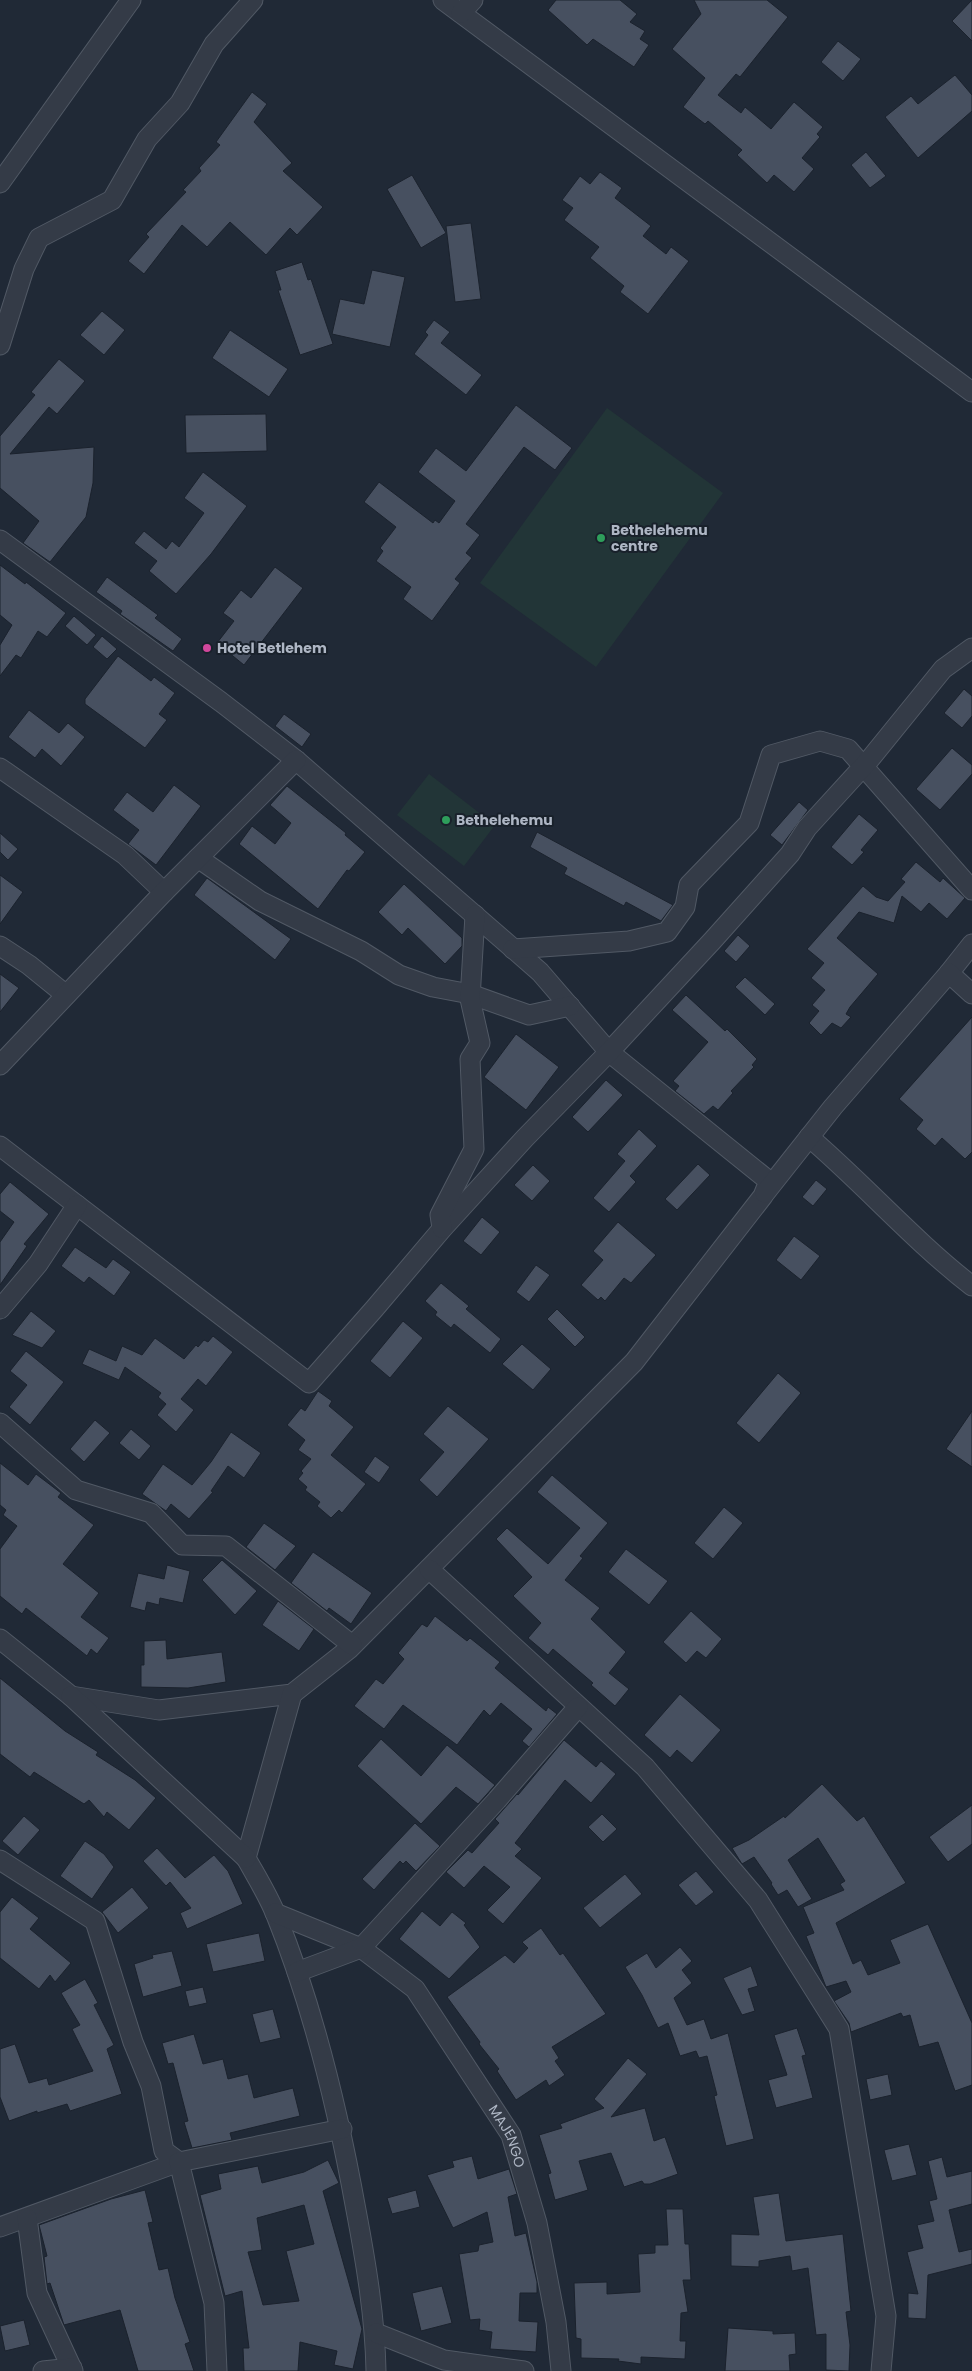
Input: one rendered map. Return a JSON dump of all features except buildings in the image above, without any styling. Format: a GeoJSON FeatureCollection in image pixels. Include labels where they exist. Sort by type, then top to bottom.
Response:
{"type":"FeatureCollection","features":[{"type":"Feature","properties":{"kind":"street"},"geometry":{"type":"LineString","coordinates":[[0,183],[131,0]]}},
{"type":"Feature","properties":{"kind":"street"},"geometry":{"type":"LineString","coordinates":[[0,345],[24,269],[39,238],[112,200],[147,139],[180,103],[214,44],[253,0]]}},
{"type":"Feature","properties":{"kind":"street"},"geometry":{"type":"LineString","coordinates":[[443,0],[467,7],[972,392]]}},
{"type":"Feature","properties":{"kind":"street"},"geometry":{"type":"LineString","coordinates":[[0,541],[221,702],[296,760],[540,972],[610,1052],[769,1181],[763,1196]]}},
{"type":"Feature","properties":{"kind":"street"},"geometry":{"type":"LineString","coordinates":[[0,1146],[308,1383],[376,1308],[442,1229],[525,1138],[610,1052],[783,861],[806,828],[863,766],[943,669],[972,648]]}},
{"type":"Feature","properties":{"kind":"street"},"geometry":{"type":"LineString","coordinates":[[514,949],[629,941],[667,932],[685,907],[688,885],[749,823],[771,755],[820,741],[848,750],[972,890]]}},
{"type":"Feature","properties":{"kind":"street"},"geometry":{"type":"LineString","coordinates":[[0,1064],[164,892],[296,760]]}},
{"type":"Feature","properties":{"kind":"street"},"geometry":{"type":"LineString","coordinates":[[0,768],[125,855],[164,892]]}},
{"type":"Feature","properties":{"kind":"street"},"geometry":{"type":"LineString","coordinates":[[198,858],[260,901],[361,951],[399,975],[433,987],[470,994],[529,1015],[570,1006]]}},
{"type":"Feature","properties":{"kind":"street"},"geometry":{"type":"LineString","coordinates":[[442,1229],[440,1215],[474,1149],[470,1060],[480,1043],[470,994],[475,915]]}},
{"type":"Feature","properties":{"kind":"street"},"geometry":{"type":"LineString","coordinates":[[71,1696],[159,1710],[292,1694],[352,1646],[634,1362],[809,1137],[972,944]]}},
{"type":"Feature","properties":{"kind":"street"},"geometry":{"type":"LineString","coordinates":[[0,946],[29,965],[66,996]]}},
{"type":"Feature","properties":{"kind":"street"},"geometry":{"type":"LineString","coordinates":[[948,973],[972,994]]}},
{"type":"Feature","properties":{"kind":"street"},"geometry":{"type":"LineString","coordinates":[[809,1137],[847,1170],[940,1261],[972,1286]]}},
{"type":"Feature","properties":{"kind":"street"},"geometry":{"type":"LineString","coordinates":[[0,1309],[38,1264],[76,1205]]}},
{"type":"Feature","properties":{"kind":"street"},"geometry":{"type":"LineString","coordinates":[[0,1423],[76,1490],[151,1513],[182,1545],[226,1546],[352,1646]]}},
{"type":"Feature","properties":{"kind":"street"},"geometry":{"type":"LineString","coordinates":[[429,1569],[645,1767],[758,1900],[840,2029],[886,2316],[881,2371]]}},
{"type":"Feature","properties":{"kind":"street"},"geometry":{"type":"LineString","coordinates":[[0,1639],[71,1696],[246,1858],[275,1913],[297,1972],[342,2129],[376,2333],[376,2371]]}},
{"type":"Feature","properties":{"kind":"street"},"geometry":{"type":"LineString","coordinates":[[246,1858],[292,1694]]}},
{"type":"Feature","properties":{"kind":"street"},"geometry":{"type":"LineString","coordinates":[[297,1972],[362,1948],[497,1800],[578,1707]]}},
{"type":"Feature","properties":{"kind":"street"},"geometry":{"type":"LineString","coordinates":[[0,1860],[95,1921],[133,2042],[151,2086],[164,2151],[179,2162],[214,2303],[217,2371]]}},
{"type":"Feature","properties":{"kind":"street","name":"MAJENGO"},"geometry":{"type":"LineString","coordinates":[[275,1913],[362,1948],[415,1989],[510,2135],[537,2223],[556,2322],[561,2371]]}},
{"type":"Feature","properties":{"kind":"street"},"geometry":{"type":"LineString","coordinates":[[0,2227],[179,2162],[342,2129]]}},
{"type":"Feature","properties":{"kind":"street"},"geometry":{"type":"LineString","coordinates":[[27,2218],[37,2293],[72,2370],[43,2371]]}},
{"type":"Feature","properties":{"kind":"street"},"geometry":{"type":"LineString","coordinates":[[376,2333],[444,2360],[524,2371]]}},
{"type":"Feature","properties":{"kind":"shaded area","name":"Bethelehemu centre"},"geometry":{"type":"Polygon","coordinates":[[[607,408],[723,493],[596,667],[480,583],[607,408]]]}},
{"type":"Feature","properties":{"kind":"shaded area","name":"Bethelehemu"},"geometry":{"type":"Polygon","coordinates":[[[429,774],[495,825],[464,866],[397,815],[429,774]]]}},
{"type":"Feature","properties":{"kind":"place","name":"Bethelehemu centre"},"geometry":{"type":"Point","coordinates":[601,538]}},
{"type":"Feature","properties":{"kind":"place","name":"Hotel Betlehem"},"geometry":{"type":"Point","coordinates":[207,648]}},
{"type":"Feature","properties":{"kind":"place","name":"Bethelehemu"},"geometry":{"type":"Point","coordinates":[446,820]}}]}
